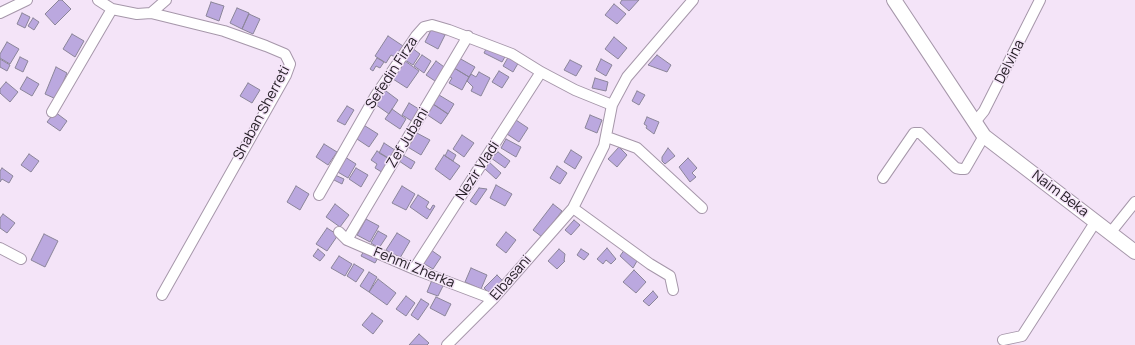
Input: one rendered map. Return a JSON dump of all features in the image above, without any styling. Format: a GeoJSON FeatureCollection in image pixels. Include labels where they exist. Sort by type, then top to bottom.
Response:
{"type":"FeatureCollection","features":[{"type":"Feature","properties":{"kind":"street"},"geometry":{"type":"LineString","coordinates":[[0,13],[27,0]]}},
{"type":"Feature","properties":{"kind":"street","name":"Shaban Sherreti"},"geometry":{"type":"LineString","coordinates":[[98,0],[112,9],[136,14],[151,13],[243,38],[285,54],[290,64],[286,75],[162,295]]}},
{"type":"Feature","properties":{"kind":"street"},"geometry":{"type":"LineString","coordinates":[[151,13],[166,0]]}},
{"type":"Feature","properties":{"kind":"street","name":"Elbasani"},"geometry":{"type":"LineString","coordinates":[[447,345],[493,299],[572,208],[594,168],[607,136],[612,105],[627,77],[693,0]]}},
{"type":"Feature","properties":{"kind":"street","name":"Naim Beka"},"geometry":{"type":"LineString","coordinates":[[894,0],[984,136],[1111,232],[1135,252]]}},
{"type":"Feature","properties":{"kind":"street","name":"Delvina"},"geometry":{"type":"LineString","coordinates":[[975,122],[984,111],[1040,0]]}},
{"type":"Feature","properties":{"kind":"street"},"geometry":{"type":"LineString","coordinates":[[52,112],[112,9]]}},
{"type":"Feature","properties":{"kind":"street","name":"Sefedin Firza"},"geometry":{"type":"LineString","coordinates":[[319,195],[376,95],[416,36],[424,27],[432,25],[468,36],[512,54],[541,72],[575,90],[612,105]]}},
{"type":"Feature","properties":{"kind":"street","name":"Zef Jubani"},"geometry":{"type":"LineString","coordinates":[[347,240],[468,36]]}},
{"type":"Feature","properties":{"kind":"street","name":"Nezir Vladi"},"geometry":{"type":"LineString","coordinates":[[414,269],[541,72]]}},
{"type":"Feature","properties":{"kind":"street"},"geometry":{"type":"LineString","coordinates":[[883,178],[914,133],[920,132],[956,168],[960,169],[966,168],[984,136]]}},
{"type":"Feature","properties":{"kind":"street"},"geometry":{"type":"LineString","coordinates":[[607,136],[637,148],[702,208]]}},
{"type":"Feature","properties":{"kind":"street"},"geometry":{"type":"LineString","coordinates":[[1111,232],[1135,202]]}},
{"type":"Feature","properties":{"kind":"street"},"geometry":{"type":"LineString","coordinates":[[572,208],[650,264],[670,276],[673,290]]}},
{"type":"Feature","properties":{"kind":"street"},"geometry":{"type":"LineString","coordinates":[[1003,340],[1022,336],[1096,221]]}},
{"type":"Feature","properties":{"kind":"street","name":"Fehmi Zherka"},"geometry":{"type":"LineString","coordinates":[[339,232],[347,240],[414,269],[493,299]]}},
{"type":"Feature","properties":{"kind":"street"},"geometry":{"type":"LineString","coordinates":[[0,248],[21,259]]}},
{"type":"Feature","properties":{"kind":"building"},"geometry":{"type":"Polygon","coordinates":[[[59,0],[62,0],[71,9],[55,25],[45,14],[59,0]]]}},
{"type":"Feature","properties":{"kind":"building"},"geometry":{"type":"Polygon","coordinates":[[[622,0],[639,0],[629,11],[620,3],[622,0]]]}},
{"type":"Feature","properties":{"kind":"building"},"geometry":{"type":"Polygon","coordinates":[[[211,2],[224,6],[219,21],[206,16],[211,2]]]}},
{"type":"Feature","properties":{"kind":"building"},"geometry":{"type":"Polygon","coordinates":[[[614,4],[626,14],[617,24],[605,15],[614,4]]]}},
{"type":"Feature","properties":{"kind":"building"},"geometry":{"type":"Polygon","coordinates":[[[237,8],[249,13],[242,29],[230,23],[237,8]]]}},
{"type":"Feature","properties":{"kind":"building"},"geometry":{"type":"Polygon","coordinates":[[[22,13],[30,17],[25,28],[17,24],[22,13]]]}},
{"type":"Feature","properties":{"kind":"building"},"geometry":{"type":"Polygon","coordinates":[[[249,14],[260,19],[253,34],[242,29],[249,14]]]}},
{"type":"Feature","properties":{"kind":"building"},"geometry":{"type":"Polygon","coordinates":[[[33,18],[39,22],[34,30],[28,26],[33,18]]]}},
{"type":"Feature","properties":{"kind":"building"},"geometry":{"type":"Polygon","coordinates":[[[432,28],[445,35],[438,49],[425,42],[432,28]]]}},
{"type":"Feature","properties":{"kind":"building"},"geometry":{"type":"Polygon","coordinates":[[[72,34],[84,41],[75,57],[63,49],[72,34]]]}},
{"type":"Feature","properties":{"kind":"building"},"geometry":{"type":"Polygon","coordinates":[[[388,36],[403,46],[395,57],[391,55],[386,63],[375,56],[388,36]]]}},
{"type":"Feature","properties":{"kind":"building"},"geometry":{"type":"Polygon","coordinates":[[[614,37],[627,48],[618,59],[605,49],[614,37]]]}},
{"type":"Feature","properties":{"kind":"building"},"geometry":{"type":"Polygon","coordinates":[[[7,42],[19,49],[10,64],[0,58],[0,54],[7,42]]]}},
{"type":"Feature","properties":{"kind":"building"},"geometry":{"type":"Polygon","coordinates":[[[488,45],[506,55],[502,62],[484,53],[488,45]]]}},
{"type":"Feature","properties":{"kind":"building"},"geometry":{"type":"Polygon","coordinates":[[[412,48],[420,54],[413,65],[405,60],[412,48]]]}},
{"type":"Feature","properties":{"kind":"building"},"geometry":{"type":"Polygon","coordinates":[[[510,54],[520,60],[513,72],[503,66],[510,54]]]}},
{"type":"Feature","properties":{"kind":"building"},"geometry":{"type":"Polygon","coordinates":[[[422,55],[431,61],[424,73],[414,66],[422,55]]]}},
{"type":"Feature","properties":{"kind":"building"},"geometry":{"type":"Polygon","coordinates":[[[657,55],[671,65],[667,72],[648,65],[657,55]]]}},
{"type":"Feature","properties":{"kind":"building"},"geometry":{"type":"Polygon","coordinates":[[[20,57],[28,61],[23,72],[15,68],[20,57]]]}},
{"type":"Feature","properties":{"kind":"building"},"geometry":{"type":"Polygon","coordinates":[[[377,58],[384,62],[380,68],[376,66],[373,71],[370,69],[377,58]]]}},
{"type":"Feature","properties":{"kind":"building"},"geometry":{"type":"Polygon","coordinates":[[[459,58],[475,67],[469,77],[454,68],[459,58]]]}},
{"type":"Feature","properties":{"kind":"building"},"geometry":{"type":"Polygon","coordinates":[[[0,59],[10,65],[7,71],[0,67],[0,59]]]}},
{"type":"Feature","properties":{"kind":"building"},"geometry":{"type":"Polygon","coordinates":[[[601,59],[612,65],[606,76],[596,70],[601,59]]]}},
{"type":"Feature","properties":{"kind":"building"},"geometry":{"type":"Polygon","coordinates":[[[570,60],[582,66],[576,76],[564,70],[570,60]]]}},
{"type":"Feature","properties":{"kind":"building"},"geometry":{"type":"Polygon","coordinates":[[[405,61],[419,71],[407,88],[393,79],[405,61]]]}},
{"type":"Feature","properties":{"kind":"building"},"geometry":{"type":"Polygon","coordinates":[[[436,61],[447,69],[438,83],[426,75],[436,61]]]}},
{"type":"Feature","properties":{"kind":"building"},"geometry":{"type":"Polygon","coordinates":[[[451,66],[469,77],[462,90],[449,83],[452,78],[446,75],[451,66]]]}},
{"type":"Feature","properties":{"kind":"building"},"geometry":{"type":"Polygon","coordinates":[[[56,67],[67,73],[56,99],[45,94],[56,67]]]}},
{"type":"Feature","properties":{"kind":"building"},"geometry":{"type":"Polygon","coordinates":[[[499,71],[509,77],[502,88],[492,82],[499,71]]]}},
{"type":"Feature","properties":{"kind":"building"},"geometry":{"type":"Polygon","coordinates":[[[479,72],[490,78],[481,96],[471,91],[473,87],[467,81],[471,74],[476,77],[479,72]]]}},
{"type":"Feature","properties":{"kind":"building"},"geometry":{"type":"Polygon","coordinates":[[[27,77],[39,84],[32,96],[20,89],[27,77]]]}},
{"type":"Feature","properties":{"kind":"building"},"geometry":{"type":"Polygon","coordinates":[[[595,78],[608,82],[606,91],[592,88],[595,78]]]}},
{"type":"Feature","properties":{"kind":"building"},"geometry":{"type":"Polygon","coordinates":[[[6,82],[18,92],[10,102],[0,93],[0,89],[6,82]]]}},
{"type":"Feature","properties":{"kind":"building"},"geometry":{"type":"Polygon","coordinates":[[[248,83],[260,90],[252,103],[240,96],[248,83]]]}},
{"type":"Feature","properties":{"kind":"building"},"geometry":{"type":"Polygon","coordinates":[[[382,88],[398,100],[389,114],[372,102],[382,88]]]}},
{"type":"Feature","properties":{"kind":"building"},"geometry":{"type":"Polygon","coordinates":[[[637,91],[645,95],[639,105],[632,101],[637,91]]]}},
{"type":"Feature","properties":{"kind":"building"},"geometry":{"type":"Polygon","coordinates":[[[439,95],[454,104],[448,114],[433,104],[439,95]]]}},
{"type":"Feature","properties":{"kind":"building"},"geometry":{"type":"Polygon","coordinates":[[[409,103],[422,111],[415,123],[402,115],[409,103]]]}},
{"type":"Feature","properties":{"kind":"building"},"geometry":{"type":"Polygon","coordinates":[[[433,104],[448,114],[441,124],[426,114],[433,104]]]}},
{"type":"Feature","properties":{"kind":"building"},"geometry":{"type":"Polygon","coordinates":[[[347,106],[354,110],[345,125],[337,121],[347,106]]]}},
{"type":"Feature","properties":{"kind":"building"},"geometry":{"type":"Polygon","coordinates":[[[392,109],[406,119],[400,129],[385,119],[392,109]]]}},
{"type":"Feature","properties":{"kind":"building"},"geometry":{"type":"Polygon","coordinates":[[[55,112],[67,121],[60,131],[47,122],[55,112]]]}},
{"type":"Feature","properties":{"kind":"building"},"geometry":{"type":"Polygon","coordinates":[[[590,115],[602,120],[597,133],[585,128],[590,115]]]}},
{"type":"Feature","properties":{"kind":"building"},"geometry":{"type":"Polygon","coordinates":[[[647,117],[659,122],[654,134],[646,128],[647,126],[644,124],[647,117]]]}},
{"type":"Feature","properties":{"kind":"building"},"geometry":{"type":"Polygon","coordinates":[[[516,120],[528,128],[519,142],[507,134],[516,120]]]}},
{"type":"Feature","properties":{"kind":"building"},"geometry":{"type":"Polygon","coordinates":[[[362,124],[378,134],[369,147],[354,137],[362,124]]]}},
{"type":"Feature","properties":{"kind":"building"},"geometry":{"type":"Polygon","coordinates":[[[415,132],[430,140],[421,155],[406,146],[415,132]]]}},
{"type":"Feature","properties":{"kind":"building"},"geometry":{"type":"Polygon","coordinates":[[[462,135],[474,143],[464,157],[453,149],[462,135]]]}},
{"type":"Feature","properties":{"kind":"building"},"geometry":{"type":"Polygon","coordinates":[[[506,139],[521,147],[516,157],[501,148],[506,139]]]}},
{"type":"Feature","properties":{"kind":"building"},"geometry":{"type":"Polygon","coordinates":[[[384,143],[398,152],[393,161],[379,153],[384,143]]]}},
{"type":"Feature","properties":{"kind":"building"},"geometry":{"type":"Polygon","coordinates":[[[324,144],[337,152],[328,165],[316,157],[324,144]]]}},
{"type":"Feature","properties":{"kind":"building"},"geometry":{"type":"Polygon","coordinates":[[[619,147],[627,155],[617,167],[608,159],[619,147]]]}},
{"type":"Feature","properties":{"kind":"building"},"geometry":{"type":"Polygon","coordinates":[[[668,148],[675,156],[665,164],[662,161],[662,157],[668,148]]]}},
{"type":"Feature","properties":{"kind":"building"},"geometry":{"type":"Polygon","coordinates":[[[448,150],[456,155],[453,161],[445,156],[448,150]]]}},
{"type":"Feature","properties":{"kind":"building"},"geometry":{"type":"Polygon","coordinates":[[[571,150],[582,157],[575,169],[564,162],[571,150]]]}},
{"type":"Feature","properties":{"kind":"building"},"geometry":{"type":"Polygon","coordinates":[[[377,151],[393,161],[385,174],[375,168],[377,164],[371,160],[377,151]]]}},
{"type":"Feature","properties":{"kind":"building"},"geometry":{"type":"Polygon","coordinates":[[[498,152],[510,161],[505,168],[491,158],[498,152]]]}},
{"type":"Feature","properties":{"kind":"building"},"geometry":{"type":"Polygon","coordinates":[[[29,154],[39,161],[31,172],[21,165],[29,154]]]}},
{"type":"Feature","properties":{"kind":"building"},"geometry":{"type":"Polygon","coordinates":[[[403,155],[415,162],[411,169],[399,161],[403,155]]]}},
{"type":"Feature","properties":{"kind":"building"},"geometry":{"type":"Polygon","coordinates":[[[444,155],[460,166],[450,180],[435,169],[444,155]]]}},
{"type":"Feature","properties":{"kind":"building"},"geometry":{"type":"Polygon","coordinates":[[[345,157],[356,164],[348,178],[336,171],[345,157]]]}},
{"type":"Feature","properties":{"kind":"building"},"geometry":{"type":"Polygon","coordinates":[[[688,158],[697,168],[692,173],[696,177],[690,182],[679,167],[688,158]]]}},
{"type":"Feature","properties":{"kind":"building"},"geometry":{"type":"Polygon","coordinates":[[[488,161],[501,173],[496,179],[485,169],[488,161]]]}},
{"type":"Feature","properties":{"kind":"building"},"geometry":{"type":"Polygon","coordinates":[[[557,166],[567,173],[560,184],[550,178],[557,166]]]}},
{"type":"Feature","properties":{"kind":"building"},"geometry":{"type":"Polygon","coordinates":[[[2,168],[13,176],[9,183],[2,179],[0,182],[0,171],[2,168]]]}},
{"type":"Feature","properties":{"kind":"building"},"geometry":{"type":"Polygon","coordinates":[[[356,168],[368,175],[361,187],[349,179],[356,168]]]}},
{"type":"Feature","properties":{"kind":"building"},"geometry":{"type":"Polygon","coordinates":[[[335,175],[344,179],[342,184],[332,179],[335,175]]]}},
{"type":"Feature","properties":{"kind":"building"},"geometry":{"type":"Polygon","coordinates":[[[496,185],[512,194],[505,206],[490,198],[496,185]]]}},
{"type":"Feature","properties":{"kind":"building"},"geometry":{"type":"Polygon","coordinates":[[[296,186],[309,194],[300,210],[287,202],[296,186]]]}},
{"type":"Feature","properties":{"kind":"building"},"geometry":{"type":"Polygon","coordinates":[[[402,186],[415,194],[406,210],[392,203],[402,186]]]}},
{"type":"Feature","properties":{"kind":"building"},"geometry":{"type":"Polygon","coordinates":[[[479,188],[487,189],[476,205],[470,201],[479,188]]]}},
{"type":"Feature","properties":{"kind":"building"},"geometry":{"type":"Polygon","coordinates":[[[418,195],[429,202],[426,207],[430,210],[433,205],[435,206],[427,219],[410,207],[418,195]]]}},
{"type":"Feature","properties":{"kind":"building"},"geometry":{"type":"Polygon","coordinates":[[[335,204],[349,215],[340,227],[326,217],[335,204]]]}},
{"type":"Feature","properties":{"kind":"building"},"geometry":{"type":"Polygon","coordinates":[[[553,204],[562,211],[542,237],[533,230],[553,204]]]}},
{"type":"Feature","properties":{"kind":"building"},"geometry":{"type":"Polygon","coordinates":[[[3,214],[15,223],[7,233],[0,228],[0,218],[3,214]]]}},
{"type":"Feature","properties":{"kind":"building"},"geometry":{"type":"Polygon","coordinates":[[[366,219],[379,226],[370,242],[357,235],[366,219]]]}},
{"type":"Feature","properties":{"kind":"building"},"geometry":{"type":"Polygon","coordinates":[[[574,220],[580,225],[571,235],[565,230],[574,220]]]}},
{"type":"Feature","properties":{"kind":"building"},"geometry":{"type":"Polygon","coordinates":[[[327,228],[338,235],[327,251],[316,244],[327,228]]]}},
{"type":"Feature","properties":{"kind":"building"},"geometry":{"type":"Polygon","coordinates":[[[378,231],[387,236],[379,248],[371,243],[378,231]]]}},
{"type":"Feature","properties":{"kind":"building"},"geometry":{"type":"Polygon","coordinates":[[[506,232],[516,240],[506,253],[496,245],[506,232]]]}},
{"type":"Feature","properties":{"kind":"building"},"geometry":{"type":"Polygon","coordinates":[[[397,233],[410,241],[400,258],[386,250],[397,233]]]}},
{"type":"Feature","properties":{"kind":"building"},"geometry":{"type":"Polygon","coordinates":[[[44,234],[58,241],[45,267],[31,260],[44,234]]]}},
{"type":"Feature","properties":{"kind":"building"},"geometry":{"type":"Polygon","coordinates":[[[607,248],[616,259],[611,264],[606,260],[603,264],[597,259],[607,248]]]}},
{"type":"Feature","properties":{"kind":"building"},"geometry":{"type":"Polygon","coordinates":[[[318,249],[325,255],[320,261],[313,256],[318,249]]]}},
{"type":"Feature","properties":{"kind":"building"},"geometry":{"type":"Polygon","coordinates":[[[365,249],[379,256],[375,263],[361,256],[365,249]]]}},
{"type":"Feature","properties":{"kind":"building"},"geometry":{"type":"Polygon","coordinates":[[[559,249],[565,254],[565,261],[557,269],[548,261],[559,249]]]}},
{"type":"Feature","properties":{"kind":"building"},"geometry":{"type":"Polygon","coordinates":[[[581,249],[589,254],[584,260],[577,255],[581,249]]]}},
{"type":"Feature","properties":{"kind":"building"},"geometry":{"type":"Polygon","coordinates":[[[625,249],[637,261],[633,268],[620,256],[625,249]]]}},
{"type":"Feature","properties":{"kind":"building"},"geometry":{"type":"Polygon","coordinates":[[[431,250],[441,257],[433,269],[423,263],[431,250]]]}},
{"type":"Feature","properties":{"kind":"building"},"geometry":{"type":"Polygon","coordinates":[[[339,256],[352,264],[345,276],[331,268],[339,256]]]}},
{"type":"Feature","properties":{"kind":"building"},"geometry":{"type":"Polygon","coordinates":[[[354,264],[364,270],[356,282],[347,276],[354,264]]]}},
{"type":"Feature","properties":{"kind":"building"},"geometry":{"type":"Polygon","coordinates":[[[471,268],[487,275],[481,289],[465,282],[471,268]]]}},
{"type":"Feature","properties":{"kind":"building"},"geometry":{"type":"Polygon","coordinates":[[[634,270],[646,282],[636,293],[623,282],[634,270]]]}},
{"type":"Feature","properties":{"kind":"building"},"geometry":{"type":"Polygon","coordinates":[[[369,272],[377,277],[369,292],[360,286],[369,272]]]}},
{"type":"Feature","properties":{"kind":"building"},"geometry":{"type":"Polygon","coordinates":[[[497,275],[503,281],[490,294],[484,288],[497,275]]]}},
{"type":"Feature","properties":{"kind":"building"},"geometry":{"type":"Polygon","coordinates":[[[378,279],[396,293],[387,305],[369,292],[378,279]]]}},
{"type":"Feature","properties":{"kind":"building"},"geometry":{"type":"Polygon","coordinates":[[[432,280],[444,284],[438,296],[427,292],[432,280]]]}},
{"type":"Feature","properties":{"kind":"building"},"geometry":{"type":"Polygon","coordinates":[[[653,291],[658,297],[649,306],[643,301],[653,291]]]}},
{"type":"Feature","properties":{"kind":"building"},"geometry":{"type":"Polygon","coordinates":[[[406,296],[415,303],[406,316],[396,309],[406,296]]]}},
{"type":"Feature","properties":{"kind":"building"},"geometry":{"type":"Polygon","coordinates":[[[436,297],[451,304],[445,316],[430,308],[436,297]]]}},
{"type":"Feature","properties":{"kind":"building"},"geometry":{"type":"Polygon","coordinates":[[[421,299],[429,304],[418,320],[411,315],[421,299]]]}},
{"type":"Feature","properties":{"kind":"building"},"geometry":{"type":"Polygon","coordinates":[[[372,313],[383,321],[373,334],[362,325],[372,313]]]}},
{"type":"Feature","properties":{"kind":"building"},"geometry":{"type":"Polygon","coordinates":[[[419,334],[429,343],[427,345],[409,345],[419,334]]]}}]}
